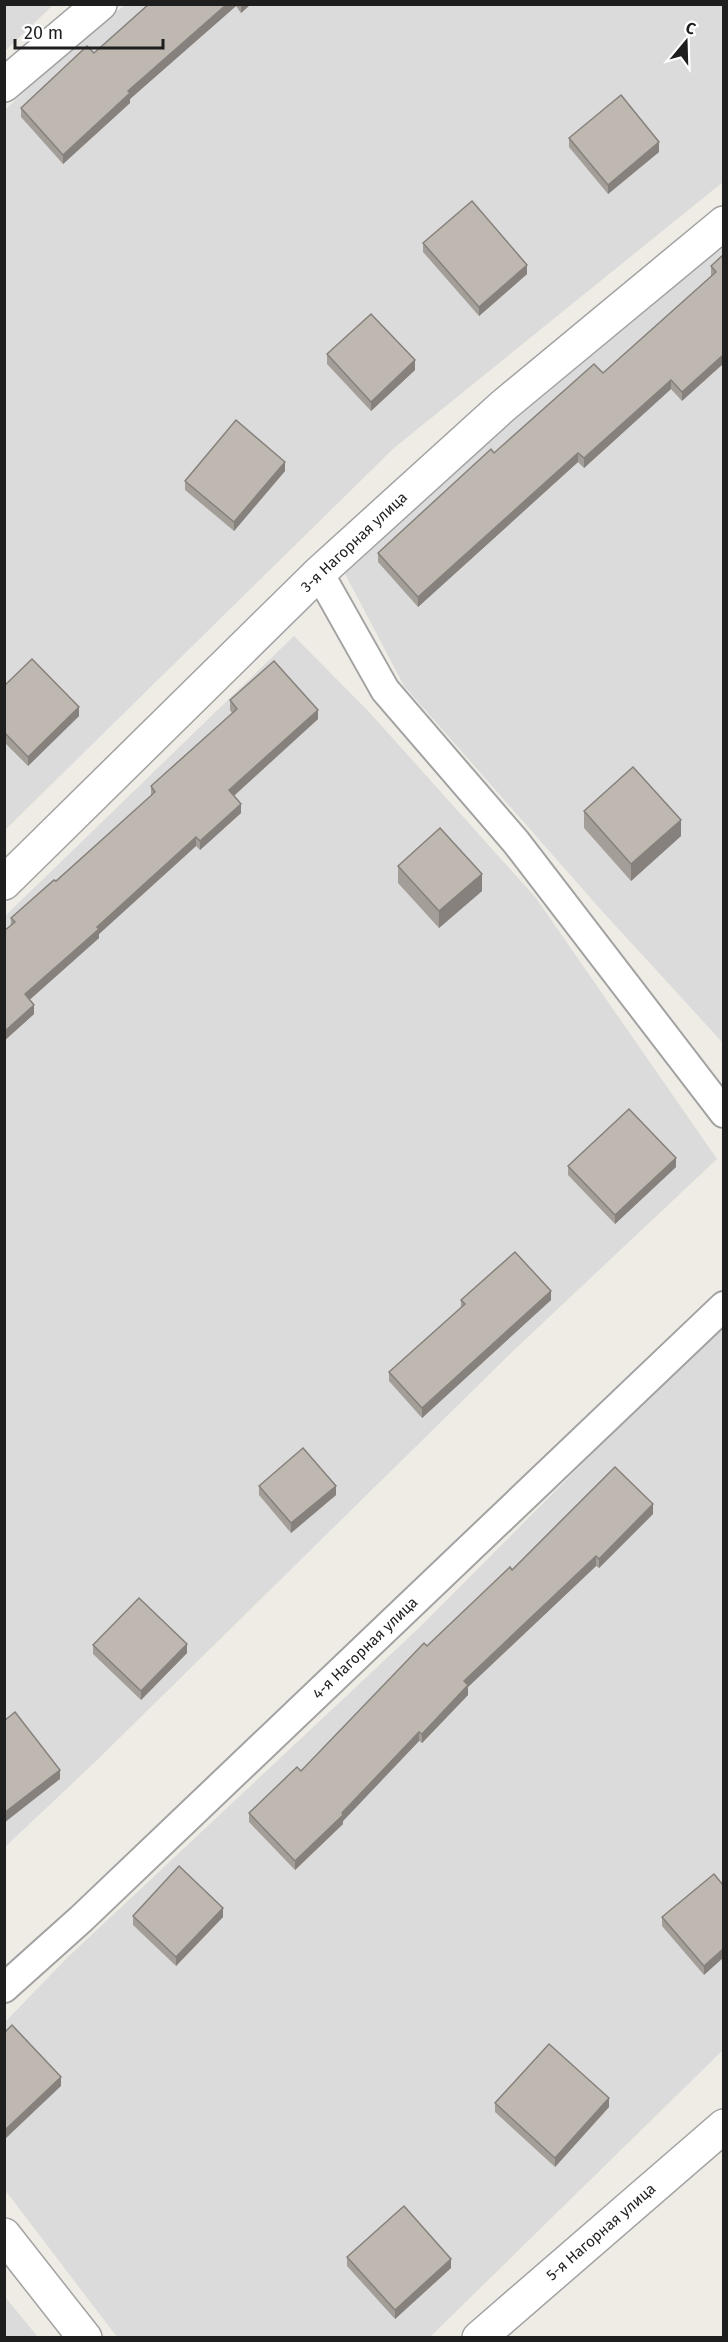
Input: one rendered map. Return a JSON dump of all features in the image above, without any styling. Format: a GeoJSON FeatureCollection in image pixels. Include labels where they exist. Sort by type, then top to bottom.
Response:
{"type":"FeatureCollection","features":[{"type":"Feature","properties":{"kind":"street"},"geometry":{"type":"LineString","coordinates":[[4,85],[100,4]]}},
{"type":"Feature","properties":{"kind":"street","name":"3-я Нагорная улица"},"geometry":{"type":"LineString","coordinates":[[4,883],[319,573],[503,406],[723,223]]}},
{"type":"Feature","properties":{"kind":"street","name":"5-я Нагорная улица"},"geometry":{"type":"LineString","coordinates":[[479,2337],[723,2126]]}},
{"type":"Feature","properties":{"kind":"street"},"geometry":{"type":"LineString","coordinates":[[4,2235],[85,2337]]}},
{"type":"Feature","properties":{"kind":"lane"},"geometry":{"type":"LineString","coordinates":[[319,573],[385,690],[516,842],[723,1113]]}},
{"type":"Feature","properties":{"kind":"lane","name":"4-я Нагорная улица"},"geometry":{"type":"LineString","coordinates":[[4,1988],[81,1919],[723,1306]]}},
{"type":"Feature","properties":{"kind":"shaded area"},"geometry":{"type":"Polygon","coordinates":[[[5,4],[53,4],[53,5],[5,51],[5,4]]]}},
{"type":"Feature","properties":{"kind":"shaded area"},"geometry":{"type":"Polygon","coordinates":[[[125,5],[723,5],[723,182],[394,448],[5,830],[4,111],[69,48],[125,5]]]}},
{"type":"Feature","properties":{"kind":"shaded area"},"geometry":{"type":"Polygon","coordinates":[[[723,238],[723,1043],[602,911],[404,686],[343,570],[554,381],[723,238]]]}},
{"type":"Feature","properties":{"kind":"shaded area"},"geometry":{"type":"Polygon","coordinates":[[[294,636],[370,713],[536,898],[717,1159],[512,1352],[94,1763],[5,1847],[5,916],[294,636]]]}},
{"type":"Feature","properties":{"kind":"shaded area"},"geometry":{"type":"Polygon","coordinates":[[[723,1322],[723,2050],[430,2337],[117,2337],[5,2190],[5,2022],[68,1957],[421,1626],[723,1322]]]}},
{"type":"Feature","properties":{"kind":"shaded area"},"geometry":{"type":"Polygon","coordinates":[[[5,2297],[38,2337],[5,2337],[5,2297]]]}},
{"type":"Feature","properties":{"kind":"building"},"geometry":{"type":"Polygon","coordinates":[[[149,4],[227,4],[128,91],[130,93],[63,155],[21,108],[87,46],[94,53],[149,4]]]}},
{"type":"Feature","properties":{"kind":"building"},"geometry":{"type":"Polygon","coordinates":[[[621,95],[659,142],[608,185],[569,138],[621,95]]]}},
{"type":"Feature","properties":{"kind":"building"},"geometry":{"type":"Polygon","coordinates":[[[472,201],[527,265],[479,307],[423,243],[472,201]]]}},
{"type":"Feature","properties":{"kind":"building"},"geometry":{"type":"Polygon","coordinates":[[[723,255],[723,355],[682,392],[671,380],[584,458],[578,453],[418,597],[378,553],[491,449],[494,453],[594,364],[603,373],[716,272],[711,266],[723,255]]]}},
{"type":"Feature","properties":{"kind":"building"},"geometry":{"type":"Polygon","coordinates":[[[371,314],[415,360],[371,402],[327,354],[371,314]]]}},
{"type":"Feature","properties":{"kind":"building"},"geometry":{"type":"Polygon","coordinates":[[[236,420],[285,462],[234,522],[185,481],[236,420]]]}},
{"type":"Feature","properties":{"kind":"building"},"geometry":{"type":"Polygon","coordinates":[[[32,659],[79,707],[28,757],[4,732],[4,686],[32,659]]]}},
{"type":"Feature","properties":{"kind":"building"},"geometry":{"type":"Polygon","coordinates":[[[274,661],[318,710],[229,790],[241,804],[200,841],[196,837],[97,927],[99,929],[25,994],[34,1005],[4,1032],[4,931],[15,922],[11,918],[155,792],[151,786],[237,709],[230,700],[274,661]]]}},
{"type":"Feature","properties":{"kind":"building"},"geometry":{"type":"Polygon","coordinates":[[[633,767],[681,820],[631,864],[584,811],[633,767]]]}},
{"type":"Feature","properties":{"kind":"building"},"geometry":{"type":"Polygon","coordinates":[[[440,828],[482,874],[439,911],[398,866],[440,828]]]}},
{"type":"Feature","properties":{"kind":"building"},"geometry":{"type":"Polygon","coordinates":[[[629,1109],[676,1158],[615,1215],[568,1166],[629,1109]]]}},
{"type":"Feature","properties":{"kind":"building"},"geometry":{"type":"Polygon","coordinates":[[[515,1252],[551,1291],[422,1408],[389,1372],[465,1304],[461,1300],[515,1252]]]}},
{"type":"Feature","properties":{"kind":"building"},"geometry":{"type":"Polygon","coordinates":[[[303,1448],[336,1486],[291,1523],[259,1486],[303,1448]]]}},
{"type":"Feature","properties":{"kind":"building"},"geometry":{"type":"Polygon","coordinates":[[[615,1467],[653,1504],[599,1559],[596,1556],[464,1681],[468,1685],[422,1734],[419,1732],[342,1813],[343,1815],[295,1861],[249,1813],[297,1767],[301,1771],[424,1643],[427,1646],[510,1567],[512,1570],[615,1467]]]}},
{"type":"Feature","properties":{"kind":"building"},"geometry":{"type":"Polygon","coordinates":[[[139,1598],[187,1644],[141,1691],[93,1645],[139,1598]]]}},
{"type":"Feature","properties":{"kind":"building"},"geometry":{"type":"Polygon","coordinates":[[[15,1712],[60,1770],[4,1813],[4,1721],[15,1712]]]}},
{"type":"Feature","properties":{"kind":"building"},"geometry":{"type":"Polygon","coordinates":[[[179,1866],[223,1908],[176,1957],[133,1916],[179,1866]]]}},
{"type":"Feature","properties":{"kind":"building"},"geometry":{"type":"Polygon","coordinates":[[[714,1874],[723,1885],[723,1949],[704,1966],[662,1917],[714,1874]]]}},
{"type":"Feature","properties":{"kind":"building"},"geometry":{"type":"Polygon","coordinates":[[[12,2025],[61,2077],[5,2130],[4,2033],[12,2025]]]}},
{"type":"Feature","properties":{"kind":"building"},"geometry":{"type":"Polygon","coordinates":[[[549,2044],[609,2098],[555,2158],[495,2103],[549,2044]]]}},
{"type":"Feature","properties":{"kind":"building"},"geometry":{"type":"Polygon","coordinates":[[[404,2206],[451,2259],[395,2310],[347,2257],[404,2206]]]}}]}
